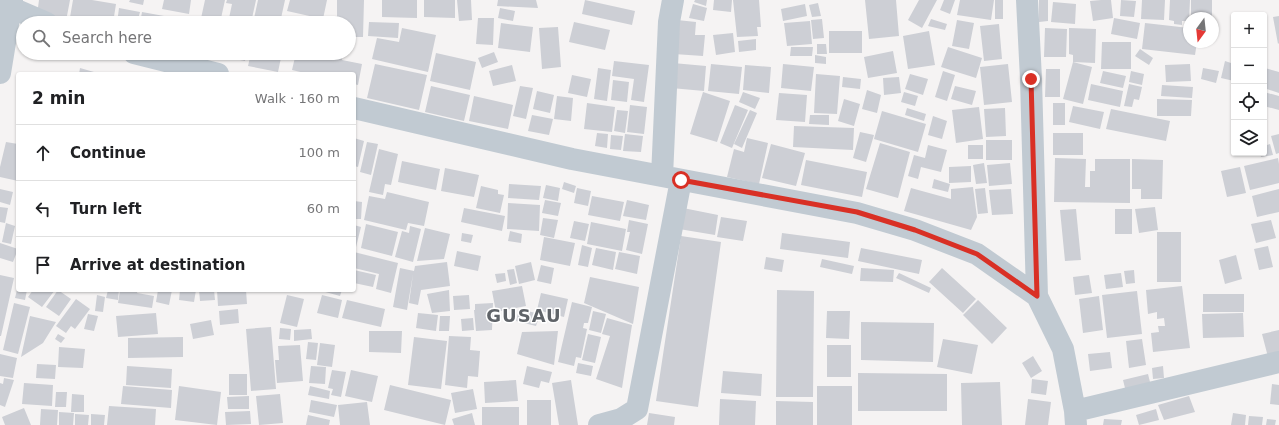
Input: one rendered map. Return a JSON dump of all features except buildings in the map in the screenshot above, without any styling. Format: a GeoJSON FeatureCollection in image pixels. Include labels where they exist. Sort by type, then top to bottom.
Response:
{"type":"FeatureCollection","features":[{"type":"Feature","properties":{"kind":"street"},"geometry":{"type":"LineString","coordinates":[[599,425],[621,419],[637,408],[671,178],[669,22],[673,0]]}},
{"type":"Feature","properties":{"kind":"street"},"geometry":{"type":"LineString","coordinates":[[1027,0],[1031,79],[1037,296],[1063,349],[1076,418],[1279,362]]}},
{"type":"Feature","properties":{"kind":"street"},"geometry":{"type":"LineString","coordinates":[[0,72],[8,4],[33,16]]}},
{"type":"Feature","properties":{"kind":"street"},"geometry":{"type":"LineString","coordinates":[[162,60],[210,72]]}},
{"type":"Feature","properties":{"kind":"street"},"geometry":{"type":"LineString","coordinates":[[356,108],[572,159],[857,212],[915,230],[977,254],[1037,296]]}},
{"type":"Feature","properties":{"kind":"district","name":"GUSAU"},"geometry":{"type":"Point","coordinates":[524,316]}},
{"type":"Feature","properties":{"kind":"route"},"geometry":{"type":"LineString","coordinates":[[681,180],[857,212],[915,230],[977,254],[1037,296],[1031,79]]}}]}
